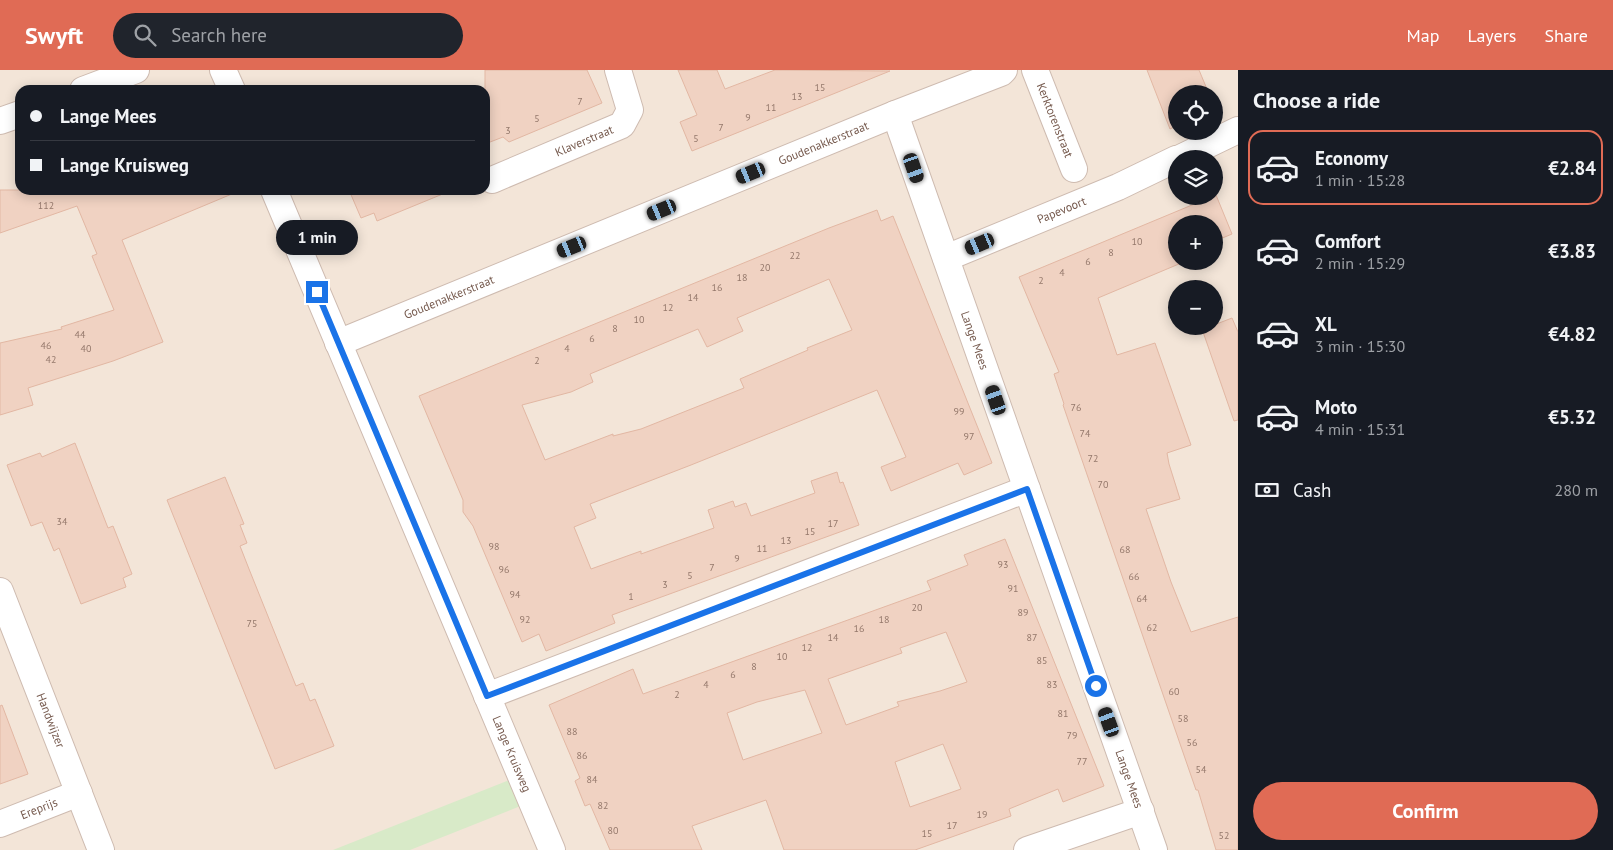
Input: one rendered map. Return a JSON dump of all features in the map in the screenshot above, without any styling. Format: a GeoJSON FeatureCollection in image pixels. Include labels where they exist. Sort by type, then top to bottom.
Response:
{"type":"FeatureCollection","features":[{"type":"Feature","properties":{"kind":"street"},"geometry":{"type":"LineString","coordinates":[[90,85],[105,75],[136,70]]}},
{"type":"Feature","properties":{"kind":"street"},"geometry":{"type":"LineString","coordinates":[[223,70],[230,85]]}},
{"type":"Feature","properties":{"kind":"street","name":"Klaverstraat"},"geometry":{"type":"LineString","coordinates":[[492,180],[622,125],[630,110],[618,70]]}},
{"type":"Feature","properties":{"kind":"street","name":"Goudenakkerstraat"},"geometry":{"type":"LineString","coordinates":[[338,343],[895,114],[1001,73],[1004,70]]}},
{"type":"Feature","properties":{"kind":"street","name":"Kerktorenstraat"},"geometry":{"type":"LineString","coordinates":[[1035,70],[1074,169]]}},
{"type":"Feature","properties":{"kind":"street","name":"Lange Mees"},"geometry":{"type":"LineString","coordinates":[[895,114],[1154,850]]}},
{"type":"Feature","properties":{"kind":"street"},"geometry":{"type":"LineString","coordinates":[[0,121],[15,116]]}},
{"type":"Feature","properties":{"kind":"street","name":"Papevoort"},"geometry":{"type":"LineString","coordinates":[[1196,150],[1238,130]]}},
{"type":"Feature","properties":{"kind":"street","name":"Papevoort"},"geometry":{"type":"LineString","coordinates":[[946,258],[1118,187],[1168,163]]}},
{"type":"Feature","properties":{"kind":"street","name":"Lange Kruisweg"},"geometry":{"type":"LineString","coordinates":[[276,195],[552,850]]}},
{"type":"Feature","properties":{"kind":"street"},"geometry":{"type":"LineString","coordinates":[[487,696],[1027,489]]}},
{"type":"Feature","properties":{"kind":"street","name":"Handwijzer"},"geometry":{"type":"LineString","coordinates":[[0,591],[101,850]]}},
{"type":"Feature","properties":{"kind":"street","name":"Ereprijs"},"geometry":{"type":"LineString","coordinates":[[0,824],[79,793]]}},
{"type":"Feature","properties":{"kind":"street"},"geometry":{"type":"LineString","coordinates":[[1027,850],[1141,811]]}},
{"type":"Feature","properties":{"kind":"shaded area"},"geometry":{"type":"Polygon","coordinates":[[[0,70],[1238,70],[1238,850],[0,850],[0,70]]]}},
{"type":"Feature","properties":{"kind":"green space"},"geometry":{"type":"Polygon","coordinates":[[[517,777],[528,803],[410,850],[333,850],[517,777]]]}},
{"type":"Feature","properties":{"kind":"building"},"geometry":{"type":"Polygon","coordinates":[[[485,70],[587,70],[602,103],[509,142],[503,137],[490,142],[490,85],[485,85],[485,70]]]}},
{"type":"Feature","properties":{"kind":"building"},"geometry":{"type":"Polygon","coordinates":[[[678,70],[717,70],[725,89],[775,70],[890,71],[692,151],[680,122],[697,115],[678,70]]]}},
{"type":"Feature","properties":{"kind":"building"},"geometry":{"type":"Polygon","coordinates":[[[1147,70],[1199,70],[1205,85],[1168,85],[1168,124],[1147,70]]]}},
{"type":"Feature","properties":{"kind":"building"},"geometry":{"type":"Polygon","coordinates":[[[0,190],[15,190],[15,195],[229,195],[122,240],[163,342],[113,361],[28,388],[33,405],[0,415],[0,343],[62,329],[61,327],[114,310],[92,256],[97,254],[77,206],[0,233],[0,190]]]}},
{"type":"Feature","properties":{"kind":"building"},"geometry":{"type":"Polygon","coordinates":[[[351,195],[440,195],[377,221],[374,213],[361,218],[351,195]]]}},
{"type":"Feature","properties":{"kind":"building"},"geometry":{"type":"Polygon","coordinates":[[[1192,205],[1220,205],[1232,234],[1223,238],[1223,215],[1168,215],[1168,269],[1098,298],[1117,355],[1155,343],[1191,445],[1167,453],[1180,499],[1146,509],[1171,582],[1191,632],[1238,617],[1238,850],[1216,850],[1198,790],[1196,790],[1063,405],[1054,374],[1059,372],[1019,277],[1192,205]]]}},
{"type":"Feature","properties":{"kind":"building"},"geometry":{"type":"Polygon","coordinates":[[[877,210],[881,221],[893,216],[992,463],[964,475],[958,463],[891,491],[881,467],[906,457],[877,390],[590,504],[596,518],[574,527],[591,569],[641,551],[641,554],[714,528],[708,510],[733,501],[735,507],[746,503],[751,516],[815,493],[811,481],[837,472],[840,483],[843,482],[859,525],[612,615],[615,623],[546,651],[539,634],[522,642],[473,526],[463,512],[463,500],[419,396],[877,210]],[[829,279],[737,318],[743,331],[707,347],[698,329],[590,374],[593,382],[571,392],[522,405],[545,460],[613,434],[613,436],[641,429],[744,388],[740,379],[808,350],[807,348],[852,330],[829,279]]]}},
{"type":"Feature","properties":{"kind":"building"},"geometry":{"type":"Polygon","coordinates":[[[1232,318],[1238,332],[1238,420],[1234,421],[1204,335],[1223,335],[1223,322],[1232,318]]]}},
{"type":"Feature","properties":{"kind":"building"},"geometry":{"type":"Polygon","coordinates":[[[75,443],[108,528],[113,526],[132,574],[123,578],[126,587],[81,604],[59,548],[54,551],[42,522],[31,526],[7,465],[40,453],[42,457],[75,443]]]}},
{"type":"Feature","properties":{"kind":"building"},"geometry":{"type":"Polygon","coordinates":[[[225,477],[244,524],[240,525],[247,543],[240,546],[296,686],[303,683],[310,701],[315,699],[334,746],[275,769],[167,500],[225,477]]]}},
{"type":"Feature","properties":{"kind":"building"},"geometry":{"type":"Polygon","coordinates":[[[1005,539],[1104,786],[1063,802],[1058,789],[1009,809],[1011,816],[915,850],[784,850],[766,800],[692,826],[702,850],[610,850],[590,804],[585,806],[575,781],[580,778],[549,705],[633,669],[643,694],[931,590],[927,581],[968,565],[964,555],[1005,539]],[[946,632],[900,648],[902,653],[828,679],[846,725],[899,706],[897,702],[967,682],[946,632]],[[805,690],[757,702],[727,713],[743,760],[822,733],[805,690]],[[943,744],[895,762],[910,807],[961,789],[943,744]]]}},
{"type":"Feature","properties":{"kind":"building"},"geometry":{"type":"Polygon","coordinates":[[[2,705],[28,774],[0,784],[0,706],[2,705]]]}},
{"type":"Feature","properties":{"kind":"route"},"geometry":{"type":"LineString","coordinates":[[317,292],[487,696],[1027,489],[1096,686]]}}]}
